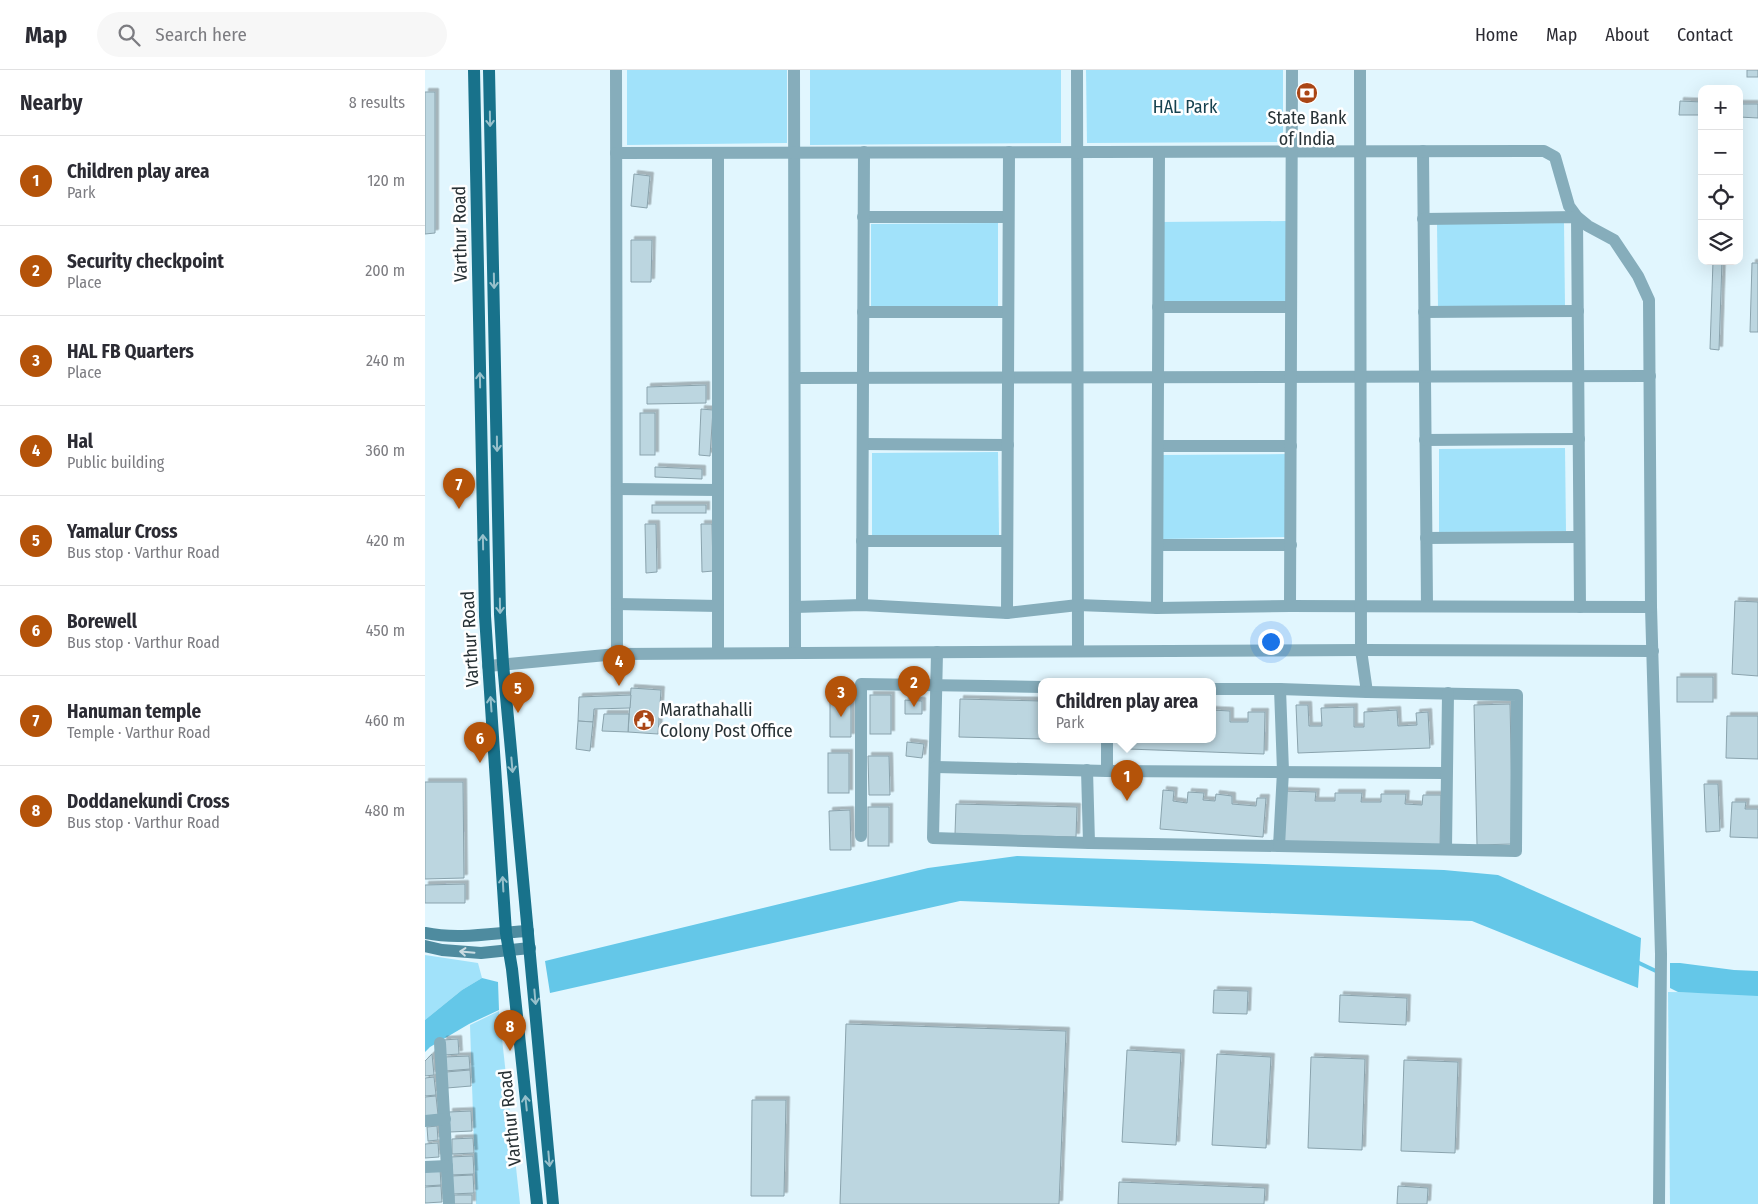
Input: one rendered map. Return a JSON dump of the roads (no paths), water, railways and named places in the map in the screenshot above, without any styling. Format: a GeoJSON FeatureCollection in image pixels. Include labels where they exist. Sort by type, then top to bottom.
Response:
{"type":"FeatureCollection","features":[{"type":"Feature","properties":{"kind":"main road","name":"Varthur Road"},"geometry":{"type":"LineString","coordinates":[[474,70],[485,616],[506,932],[512,969],[537,1204]]}},
{"type":"Feature","properties":{"kind":"main road","name":"Varthur Road"},"geometry":{"type":"LineString","coordinates":[[489,70],[503,664],[553,1204]]}},
{"type":"Feature","properties":{"kind":"street"},"geometry":{"type":"LineString","coordinates":[[616,70],[617,654]]}},
{"type":"Feature","properties":{"kind":"street"},"geometry":{"type":"LineString","coordinates":[[794,70],[795,652]]}},
{"type":"Feature","properties":{"kind":"street"},"geometry":{"type":"LineString","coordinates":[[1077,70],[1078,651]]}},
{"type":"Feature","properties":{"kind":"street"},"geometry":{"type":"LineString","coordinates":[[1291,606],[1292,70]]}},
{"type":"Feature","properties":{"kind":"street"},"geometry":{"type":"LineString","coordinates":[[1360,70],[1360,606],[1361,650],[1367,692]]}},
{"type":"Feature","properties":{"kind":"street"},"geometry":{"type":"LineString","coordinates":[[1423,151],[1427,606]]}},
{"type":"Feature","properties":{"kind":"street"},"geometry":{"type":"LineString","coordinates":[[616,153],[1544,151],[1555,157],[1569,206],[1577,217],[1588,226],[1614,240],[1638,276],[1649,300],[1651,607],[1661,954],[1659,988],[1659,1204]]}},
{"type":"Feature","properties":{"kind":"street"},"geometry":{"type":"LineString","coordinates":[[862,605],[864,152]]}},
{"type":"Feature","properties":{"kind":"street"},"geometry":{"type":"LineString","coordinates":[[1007,613],[1009,152]]}},
{"type":"Feature","properties":{"kind":"street"},"geometry":{"type":"LineString","coordinates":[[1157,608],[1159,152]]}},
{"type":"Feature","properties":{"kind":"street"},"geometry":{"type":"LineString","coordinates":[[718,153],[719,653]]}},
{"type":"Feature","properties":{"kind":"street"},"geometry":{"type":"LineString","coordinates":[[863,217],[1008,217]]}},
{"type":"Feature","properties":{"kind":"street"},"geometry":{"type":"LineString","coordinates":[[1423,218],[1577,217]]}},
{"type":"Feature","properties":{"kind":"street"},"geometry":{"type":"LineString","coordinates":[[1577,217],[1580,607]]}},
{"type":"Feature","properties":{"kind":"street"},"geometry":{"type":"LineString","coordinates":[[1158,307],[1291,307]]}},
{"type":"Feature","properties":{"kind":"street"},"geometry":{"type":"LineString","coordinates":[[1424,312],[1578,311]]}},
{"type":"Feature","properties":{"kind":"street"},"geometry":{"type":"LineString","coordinates":[[863,312],[1008,312]]}},
{"type":"Feature","properties":{"kind":"street"},"geometry":{"type":"LineString","coordinates":[[795,378],[1650,376]]}},
{"type":"Feature","properties":{"kind":"street"},"geometry":{"type":"LineString","coordinates":[[1425,440],[1579,439]]}},
{"type":"Feature","properties":{"kind":"street"},"geometry":{"type":"LineString","coordinates":[[863,444],[1008,445]]}},
{"type":"Feature","properties":{"kind":"street"},"geometry":{"type":"LineString","coordinates":[[1158,446],[1291,446]]}},
{"type":"Feature","properties":{"kind":"street"},"geometry":{"type":"LineString","coordinates":[[617,489],[718,490]]}},
{"type":"Feature","properties":{"kind":"street"},"geometry":{"type":"LineString","coordinates":[[1426,538],[1579,537]]}},
{"type":"Feature","properties":{"kind":"street"},"geometry":{"type":"LineString","coordinates":[[862,541],[1007,541]]}},
{"type":"Feature","properties":{"kind":"street"},"geometry":{"type":"LineString","coordinates":[[1157,545],[1291,545]]}},
{"type":"Feature","properties":{"kind":"street"},"geometry":{"type":"LineString","coordinates":[[617,604],[718,606]]}},
{"type":"Feature","properties":{"kind":"street"},"geometry":{"type":"LineString","coordinates":[[795,607],[862,605],[1007,613],[1078,605],[1157,608],[1291,606],[1651,607]]}},
{"type":"Feature","properties":{"kind":"street"},"geometry":{"type":"LineString","coordinates":[[488,666],[617,654],[1361,650],[1653,651]]}},
{"type":"Feature","properties":{"kind":"street"},"geometry":{"type":"LineString","coordinates":[[937,652],[933,838],[1089,843],[1515,851],[1517,695],[1216,689]]}},
{"type":"Feature","properties":{"kind":"street"},"geometry":{"type":"LineString","coordinates":[[861,836],[861,684],[1038,688]]}},
{"type":"Feature","properties":{"kind":"street"},"geometry":{"type":"LineString","coordinates":[[1279,846],[1283,771],[1280,690]]}},
{"type":"Feature","properties":{"kind":"street"},"geometry":{"type":"LineString","coordinates":[[1446,849],[1448,693]]}},
{"type":"Feature","properties":{"kind":"street"},"geometry":{"type":"LineString","coordinates":[[1107,743],[1107,771]]}},
{"type":"Feature","properties":{"kind":"street"},"geometry":{"type":"LineString","coordinates":[[936,767],[1107,771],[1446,773]]}},
{"type":"Feature","properties":{"kind":"street"},"geometry":{"type":"LineString","coordinates":[[1087,770],[1089,843]]}},
{"type":"Feature","properties":{"kind":"street"},"geometry":{"type":"LineString","coordinates":[[425,933],[467,937],[528,931]]}},
{"type":"Feature","properties":{"kind":"street"},"geometry":{"type":"LineString","coordinates":[[425,946],[442,950],[481,953],[530,948]]}},
{"type":"Feature","properties":{"kind":"street"},"geometry":{"type":"LineString","coordinates":[[440,1043],[449,1204]]}},
{"type":"Feature","properties":{"kind":"street"},"geometry":{"type":"LineString","coordinates":[[425,1121],[445,1119]]}},
{"type":"Feature","properties":{"kind":"street"},"geometry":{"type":"LineString","coordinates":[[425,1167],[447,1166]]}},
{"type":"Feature","properties":{"kind":"waterway"},"geometry":{"type":"LineString","coordinates":[[1637,962],[1658,972]]}},
{"type":"Feature","properties":{"kind":"place","name":"State Bank of India"},"geometry":{"type":"Point","coordinates":[1307,93]}},
{"type":"Feature","properties":{"kind":"place","name":"Hanuman temple"},"geometry":{"type":"Point","coordinates":[459,509]}},
{"type":"Feature","properties":{"kind":"place","name":"Hal"},"geometry":{"type":"Point","coordinates":[619,686]}},
{"type":"Feature","properties":{"kind":"place","name":"Security checkpoint"},"geometry":{"type":"Point","coordinates":[914,707]}},
{"type":"Feature","properties":{"kind":"place","name":"Yamalur Cross"},"geometry":{"type":"Point","coordinates":[518,713]}},
{"type":"Feature","properties":{"kind":"place","name":"HAL FB Quarters"},"geometry":{"type":"Point","coordinates":[841,717]}},
{"type":"Feature","properties":{"kind":"place","name":"Marathahalli Colony Post Office"},"geometry":{"type":"Point","coordinates":[644,720]}},
{"type":"Feature","properties":{"kind":"place","name":"Borewell"},"geometry":{"type":"Point","coordinates":[480,763]}},
{"type":"Feature","properties":{"kind":"place","name":"Children play area"},"geometry":{"type":"Point","coordinates":[1127,801]}},
{"type":"Feature","properties":{"kind":"place","name":"Doddanekundi Cross"},"geometry":{"type":"Point","coordinates":[510,1051]}},
{"type":"Feature","properties":{"kind":"park label","name":"HAL Park"},"geometry":{"type":"Point","coordinates":[1185,107]}}]}
